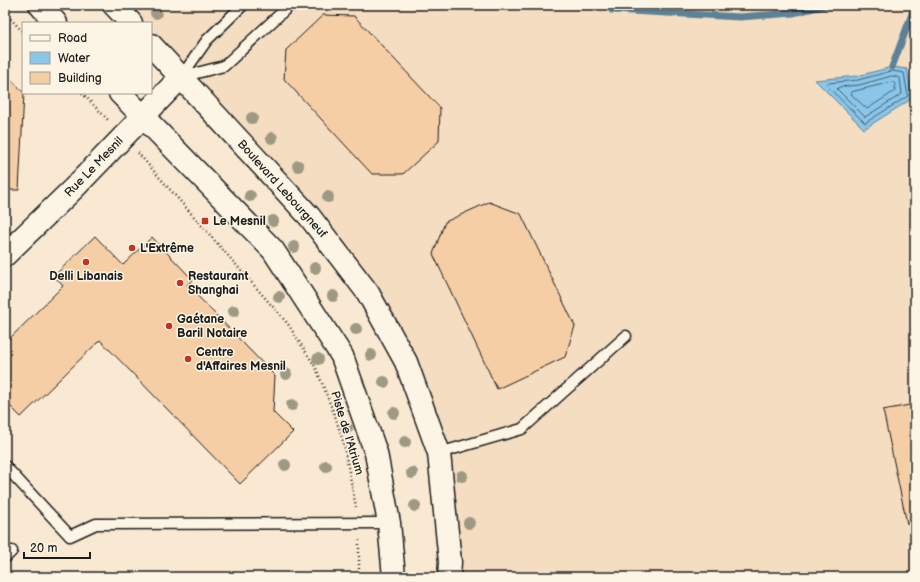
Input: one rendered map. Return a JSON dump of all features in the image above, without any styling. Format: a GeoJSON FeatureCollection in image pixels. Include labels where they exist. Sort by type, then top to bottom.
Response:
{"type":"FeatureCollection","features":[{"type":"Feature","properties":{"kind":"main road"},"geometry":{"type":"LineString","coordinates":[[40,5],[55,22]]}},
{"type":"Feature","properties":{"kind":"main road"},"geometry":{"type":"LineString","coordinates":[[114,5],[130,22]]}},
{"type":"Feature","properties":{"kind":"main road","name":"Boulevard Lebourgneuf"},"geometry":{"type":"LineString","coordinates":[[152,46],[309,216],[368,292],[406,362],[439,453],[450,562],[450,577]]}},
{"type":"Feature","properties":{"kind":"main road","name":"Rue Le Mesnil"},"geometry":{"type":"LineString","coordinates":[[5,255],[181,77]]}},
{"type":"Feature","properties":{"kind":"main road"},"geometry":{"type":"LineString","coordinates":[[121,94],[273,250],[342,356],[376,453],[389,523],[394,577]]}},
{"type":"Feature","properties":{"kind":"lane"},"geometry":{"type":"LineString","coordinates":[[181,77],[207,40],[243,5]]}},
{"type":"Feature","properties":{"kind":"lane"},"geometry":{"type":"LineString","coordinates":[[181,77],[224,66],[290,5]]}},
{"type":"Feature","properties":{"kind":"lane"},"geometry":{"type":"LineString","coordinates":[[439,453],[522,429],[626,336]]}},
{"type":"Feature","properties":{"kind":"lane"},"geometry":{"type":"LineString","coordinates":[[5,466],[70,536],[96,524],[389,523]]}},
{"type":"Feature","properties":{"kind":"path"},"geometry":{"type":"LineString","coordinates":[[5,13],[22,31]]}},
{"type":"Feature","properties":{"kind":"path"},"geometry":{"type":"LineString","coordinates":[[83,94],[106,119]]}},
{"type":"Feature","properties":{"kind":"path","name":"Piste de l'Atrium"},"geometry":{"type":"LineString","coordinates":[[149,164],[288,324],[316,368],[335,416],[343,441],[353,483],[359,523],[359,577]]}},
{"type":"Feature","properties":{"kind":"shaded area"},"geometry":{"type":"Polygon","coordinates":[[[112,5],[915,5],[915,577],[449,577],[439,453],[368,293],[152,47],[152,22],[128,22],[112,5]]]}},
{"type":"Feature","properties":{"kind":"water"},"geometry":{"type":"Polygon","coordinates":[[[892,67],[907,69],[913,98],[864,129],[815,80],[857,76],[892,67]]]}},
{"type":"Feature","properties":{"kind":"building"},"geometry":{"type":"Polygon","coordinates":[[[323,15],[354,16],[440,108],[439,141],[403,174],[372,174],[284,79],[286,50],[323,15]]]}},
{"type":"Feature","properties":{"kind":"building"},"geometry":{"type":"Polygon","coordinates":[[[5,73],[22,91],[22,94],[24,94],[19,190],[5,190],[5,73]]]}},
{"type":"Feature","properties":{"kind":"building"},"geometry":{"type":"Polygon","coordinates":[[[489,202],[521,214],[575,326],[565,357],[497,389],[433,254],[445,222],[489,202]]]}},
{"type":"Feature","properties":{"kind":"building","name":"Centre d'Affaires Mesnil"},"geometry":{"type":"Polygon","coordinates":[[[95,236],[123,265],[152,237],[193,280],[187,285],[275,376],[273,412],[293,432],[240,484],[100,340],[21,417],[5,401],[5,343],[63,286],[54,276],[95,236]]]}},
{"type":"Feature","properties":{"kind":"building"},"geometry":{"type":"Polygon","coordinates":[[[915,404],[915,523],[907,524],[883,410],[915,404]]]}},
{"type":"Feature","properties":{"kind":"waterway"},"geometry":{"type":"LineString","coordinates":[[612,10],[740,17],[793,13],[826,5]]}},
{"type":"Feature","properties":{"kind":"waterway"},"geometry":{"type":"LineString","coordinates":[[892,67],[915,6]]}},
{"type":"Feature","properties":{"kind":"place","name":"Le Mesnil"},"geometry":{"type":"Point","coordinates":[205,221]}},
{"type":"Feature","properties":{"kind":"place","name":"L'Extrême"},"geometry":{"type":"Point","coordinates":[132,248]}},
{"type":"Feature","properties":{"kind":"place","name":"Delli Libanais"},"geometry":{"type":"Point","coordinates":[86,262]}},
{"type":"Feature","properties":{"kind":"place","name":"Restaurant Shanghai"},"geometry":{"type":"Point","coordinates":[180,283]}},
{"type":"Feature","properties":{"kind":"place","name":"Gaétane Baril Notaire"},"geometry":{"type":"Point","coordinates":[169,326]}},
{"type":"Feature","properties":{"kind":"place","name":"Centre d'Affaires Mesnil"},"geometry":{"type":"Point","coordinates":[188,359]}}]}
